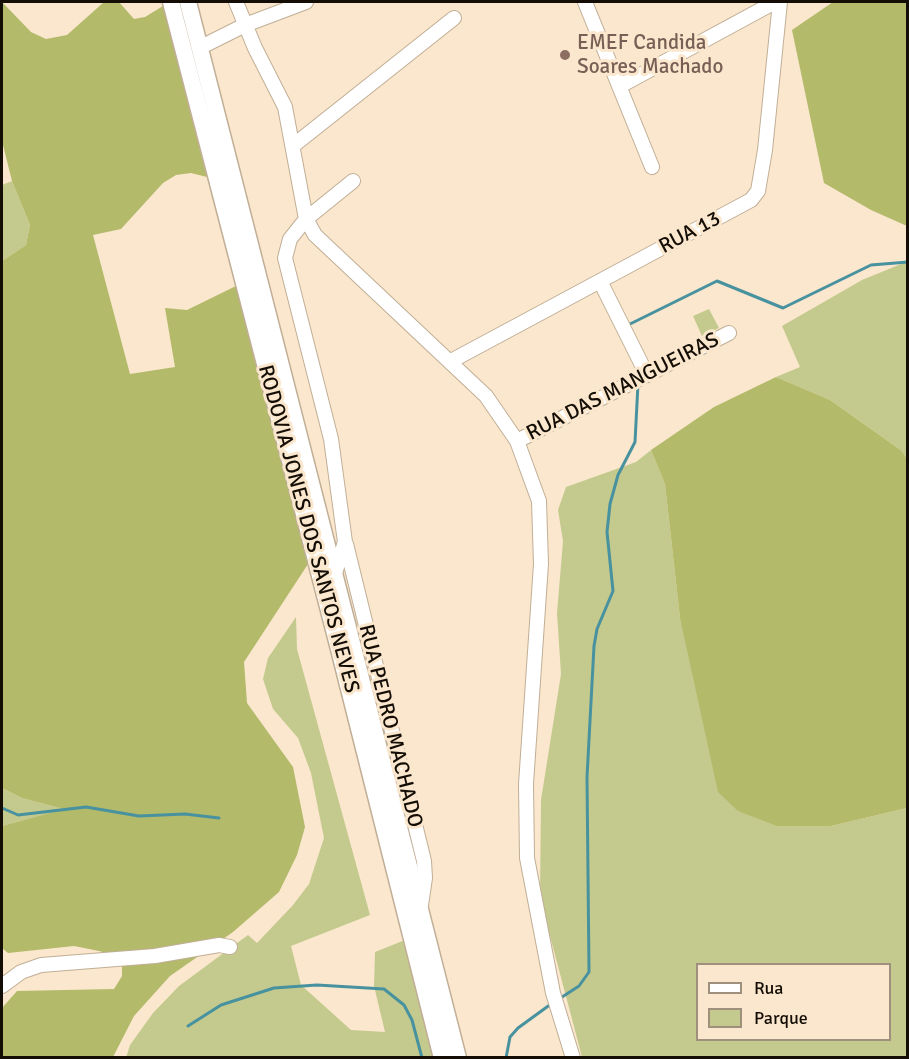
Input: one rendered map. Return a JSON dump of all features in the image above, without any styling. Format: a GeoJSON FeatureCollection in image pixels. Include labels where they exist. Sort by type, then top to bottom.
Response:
{"type":"FeatureCollection","features":[{"type":"Feature","properties":{"kind":"main road","name":"RODOVIA JONES DOS SANTOS NEVES"},"geometry":{"type":"LineString","coordinates":[[171,2],[339,649],[442,1058]]}},
{"type":"Feature","properties":{"kind":"main road","name":"RODOVIA JONES DOS SANTOS NEVES"},"geometry":{"type":"LineString","coordinates":[[188,2],[458,1058]]}},
{"type":"Feature","properties":{"kind":"street"},"geometry":{"type":"LineString","coordinates":[[236,2],[255,48],[285,107],[294,145],[306,219],[319,240],[486,396],[517,441],[538,501],[541,531],[539,605],[525,784],[527,858],[548,970],[573,1058]]}},
{"type":"Feature","properties":{"kind":"street"},"geometry":{"type":"LineString","coordinates":[[201,47],[245,25],[306,2]]}},
{"type":"Feature","properties":{"kind":"street"},"geometry":{"type":"LineString","coordinates":[[586,2],[652,167]]}},
{"type":"Feature","properties":{"kind":"street"},"geometry":{"type":"LineString","coordinates":[[620,86],[775,2]]}},
{"type":"Feature","properties":{"kind":"street","name":"RUA 13"},"geometry":{"type":"LineString","coordinates":[[451,361],[756,195],[765,150],[780,2]]}},
{"type":"Feature","properties":{"kind":"street"},"geometry":{"type":"LineString","coordinates":[[294,145],[454,18]]}},
{"type":"Feature","properties":{"kind":"street","name":"RUA PEDRO MACHADO"},"geometry":{"type":"LineString","coordinates":[[353,180],[306,219],[290,239],[285,258],[331,439],[345,542],[424,861],[425,878],[420,911]]}},
{"type":"Feature","properties":{"kind":"street"},"geometry":{"type":"LineString","coordinates":[[600,281],[647,375]]}},
{"type":"Feature","properties":{"kind":"street","name":"RUA DAS MANGUEIRAS"},"geometry":{"type":"LineString","coordinates":[[517,441],[729,333]]}},
{"type":"Feature","properties":{"kind":"street","name":"RUA PEDRO MACHADO"},"geometry":{"type":"LineString","coordinates":[[335,573],[345,542]]}},
{"type":"Feature","properties":{"kind":"street"},"geometry":{"type":"LineString","coordinates":[[2,986],[21,972],[41,965],[155,956],[219,945],[230,947]]}},
{"type":"Feature","properties":{"kind":"green space"},"geometry":{"type":"Polygon","coordinates":[[[2,2],[31,32],[46,39],[67,35],[104,2],[119,2],[134,19],[145,17],[163,6],[207,177],[191,173],[176,175],[163,183],[121,229],[93,235],[130,374],[175,367],[165,308],[187,310],[238,285],[310,561],[244,662],[247,703],[293,767],[305,827],[297,855],[279,892],[233,932],[170,976],[134,1016],[113,1057],[2,1057],[2,1008],[17,991],[114,989],[122,976],[122,964],[113,955],[74,946],[8,953],[2,948],[2,826],[64,809],[22,798],[2,788],[2,261],[26,245],[30,225],[12,181],[2,141],[2,2]]]}},
{"type":"Feature","properties":{"kind":"green space"},"geometry":{"type":"Polygon","coordinates":[[[833,2],[907,2],[907,226],[871,210],[824,183],[792,30],[833,2]]]}},
{"type":"Feature","properties":{"kind":"green space"},"geometry":{"type":"Polygon","coordinates":[[[12,181],[30,225],[26,245],[2,261],[2,185],[12,181]]]}},
{"type":"Feature","properties":{"kind":"green space"},"geometry":{"type":"Polygon","coordinates":[[[906,262],[908,266],[907,459],[902,451],[830,400],[776,377],[800,367],[782,326],[862,280],[906,262]]]}},
{"type":"Feature","properties":{"kind":"green space"},"geometry":{"type":"Polygon","coordinates":[[[709,309],[719,328],[702,336],[693,316],[709,309]]]}},
{"type":"Feature","properties":{"kind":"green space"},"geometry":{"type":"Polygon","coordinates":[[[776,377],[830,400],[902,451],[907,459],[907,808],[831,826],[777,826],[738,811],[718,792],[680,618],[665,484],[651,450],[714,407],[776,377]]]}},
{"type":"Feature","properties":{"kind":"green space"},"geometry":{"type":"Polygon","coordinates":[[[651,450],[665,484],[680,618],[738,811],[831,826],[907,808],[907,1057],[582,1057],[540,898],[541,800],[561,674],[557,613],[563,541],[558,510],[566,487],[636,462],[651,450]]]}},
{"type":"Feature","properties":{"kind":"green space"},"geometry":{"type":"Polygon","coordinates":[[[296,617],[297,649],[370,915],[291,946],[301,985],[351,1030],[385,1032],[374,986],[375,952],[405,940],[434,1057],[126,1058],[130,1045],[153,1013],[179,986],[248,935],[257,943],[293,905],[309,884],[324,838],[311,773],[298,738],[273,709],[263,679],[268,658],[296,617]]]}},
{"type":"Feature","properties":{"kind":"green space"},"geometry":{"type":"Polygon","coordinates":[[[2,788],[22,798],[65,809],[2,826],[2,788]]]}},
{"type":"Feature","properties":{"kind":"waterway"},"geometry":{"type":"LineString","coordinates":[[626,326],[717,281],[783,308],[871,265],[908,262]]}},
{"type":"Feature","properties":{"kind":"waterway"},"geometry":{"type":"LineString","coordinates":[[559,999],[579,986],[589,972],[587,777],[594,646],[597,629],[613,591],[607,532],[610,504],[618,475],[635,442],[638,384]]}},
{"type":"Feature","properties":{"kind":"waterway"},"geometry":{"type":"LineString","coordinates":[[2,808],[18,815],[86,807],[139,816],[185,814],[219,818]]}},
{"type":"Feature","properties":{"kind":"waterway"},"geometry":{"type":"LineString","coordinates":[[188,1026],[221,1005],[274,988],[317,985],[384,989],[404,1005],[412,1020],[422,1058]]}},
{"type":"Feature","properties":{"kind":"waterway"},"geometry":{"type":"LineString","coordinates":[[506,1058],[510,1037],[518,1028],[551,1004]]}},
{"type":"Feature","properties":{"kind":"place","name":"EMEF Candida Soares Machado"},"geometry":{"type":"Point","coordinates":[565,55]}}]}
